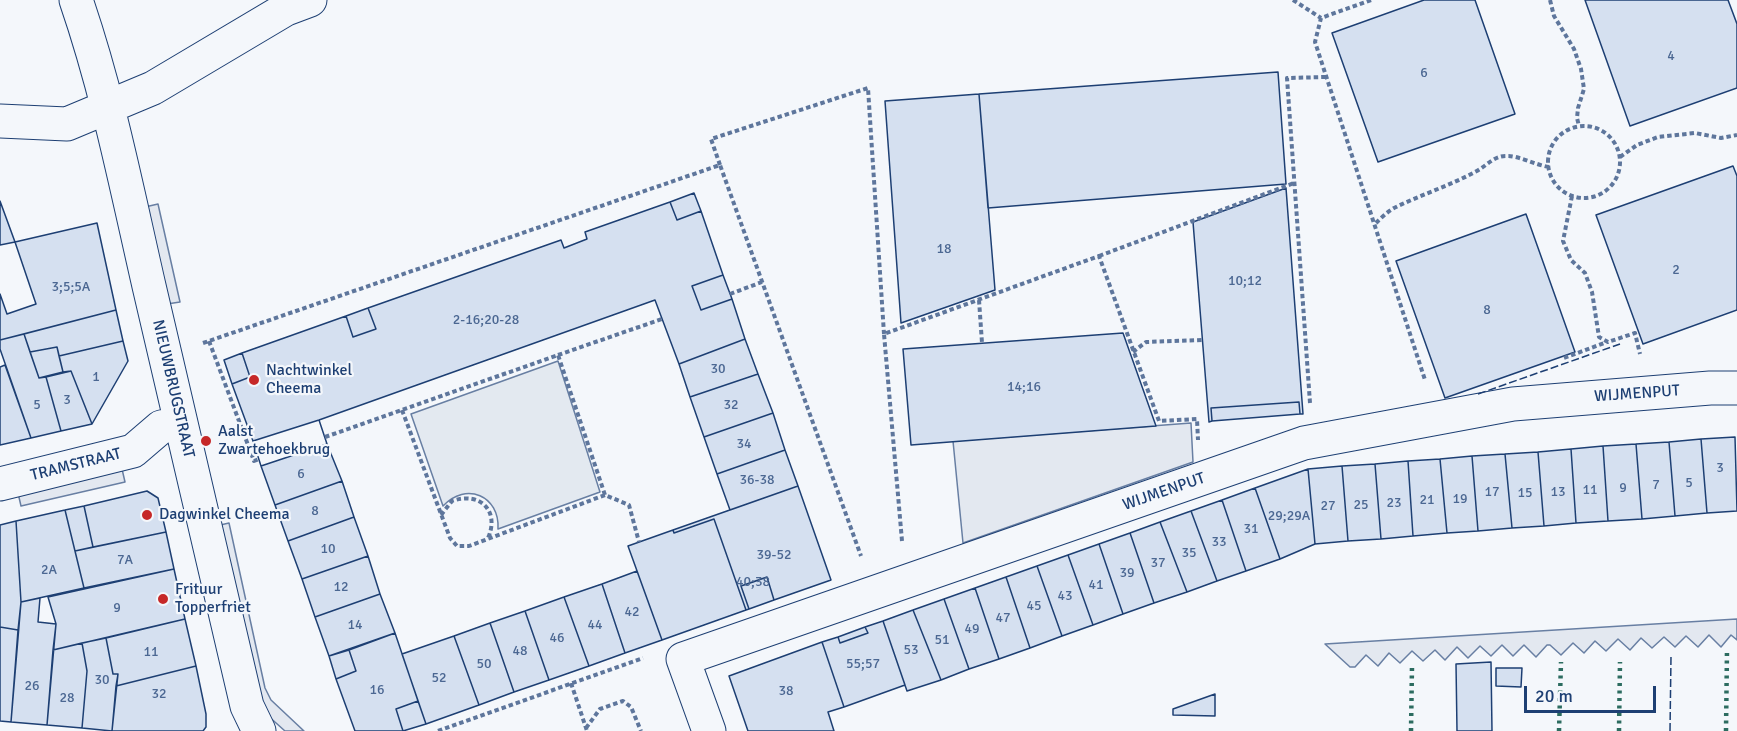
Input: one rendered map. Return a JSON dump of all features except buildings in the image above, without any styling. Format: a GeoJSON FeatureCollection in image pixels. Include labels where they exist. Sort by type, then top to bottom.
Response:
{"type":"FeatureCollection","features":[{"type":"Feature","properties":{"kind":"street","name":"NIEUWBRUGSTRAAT"},"geometry":{"type":"LineString","coordinates":[[76,0],[109,107],[247,706],[259,731]]}},
{"type":"Feature","properties":{"kind":"street"},"geometry":{"type":"LineString","coordinates":[[0,121],[67,124],[153,88],[286,9],[310,0]]}},
{"type":"Feature","properties":{"kind":"street","name":"WIJMENPUT"},"geometry":{"type":"LineString","coordinates":[[682,659],[1312,442],[1513,404],[1710,388],[1737,388]]}},
{"type":"Feature","properties":{"kind":"street","name":"TRAMSTRAAT"},"geometry":{"type":"LineString","coordinates":[[0,484],[133,451],[161,427],[180,423]]}},
{"type":"Feature","properties":{"kind":"street"},"geometry":{"type":"LineString","coordinates":[[682,659],[709,731]]}},
{"type":"Feature","properties":{"kind":"path"},"geometry":{"type":"LineString","coordinates":[[1293,0],[1321,18]]}},
{"type":"Feature","properties":{"kind":"path"},"geometry":{"type":"LineString","coordinates":[[1321,18],[1371,0]]}},
{"type":"Feature","properties":{"kind":"path"},"geometry":{"type":"LineString","coordinates":[[1550,0],[1554,16],[1574,49],[1581,69],[1584,89],[1578,108],[1577,118],[1580,126]]}},
{"type":"Feature","properties":{"kind":"path"},"geometry":{"type":"LineString","coordinates":[[1321,18],[1315,42],[1376,223],[1437,418]]}},
{"type":"Feature","properties":{"kind":"path"},"geometry":{"type":"LineString","coordinates":[[1312,442],[1287,78],[1326,77]]}},
{"type":"Feature","properties":{"kind":"path"},"geometry":{"type":"LineString","coordinates":[[874,593],[711,139],[868,88],[884,334],[906,582]]}},
{"type":"Feature","properties":{"kind":"path"},"geometry":{"type":"LineString","coordinates":[[1580,126],[1591,126],[1601,130],[1610,137],[1620,157],[1615,181],[1607,190],[1590,197],[1572,196],[1556,184],[1549,167],[1552,145],[1559,136],[1580,126]]}},
{"type":"Feature","properties":{"kind":"path"},"geometry":{"type":"LineString","coordinates":[[1620,157],[1637,144],[1658,137],[1695,133],[1720,138],[1737,135]]}},
{"type":"Feature","properties":{"kind":"path"},"geometry":{"type":"LineString","coordinates":[[1376,223],[1392,209],[1460,180],[1500,156],[1517,157],[1533,164],[1549,167]]}},
{"type":"Feature","properties":{"kind":"path"},"geometry":{"type":"LineString","coordinates":[[165,355],[720,165]]}},
{"type":"Feature","properties":{"kind":"path"},"geometry":{"type":"LineString","coordinates":[[884,334],[1294,183]]}},
{"type":"Feature","properties":{"kind":"path"},"geometry":{"type":"LineString","coordinates":[[1572,196],[1563,241],[1571,260],[1585,273],[1592,292],[1599,337],[1608,342],[1627,336]]}},
{"type":"Feature","properties":{"kind":"path"},"geometry":{"type":"LineString","coordinates":[[1099,256],[1159,421],[1197,419],[1200,480]]}},
{"type":"Feature","properties":{"kind":"path"},"geometry":{"type":"LineString","coordinates":[[730,294],[762,282]]}},
{"type":"Feature","properties":{"kind":"path"},"geometry":{"type":"LineString","coordinates":[[979,300],[982,343]]}},
{"type":"Feature","properties":{"kind":"path"},"geometry":{"type":"LineString","coordinates":[[325,437],[662,319]]}},
{"type":"Feature","properties":{"kind":"path"},"geometry":{"type":"LineString","coordinates":[[1133,352],[1146,342],[1202,339]]}},
{"type":"Feature","properties":{"kind":"path"},"geometry":{"type":"LineString","coordinates":[[209,341],[254,461],[259,459]]}},
{"type":"Feature","properties":{"kind":"path"},"geometry":{"type":"LineString","coordinates":[[558,355],[605,495]]}},
{"type":"Feature","properties":{"kind":"path"},"geometry":{"type":"LineString","coordinates":[[402,410],[450,538],[457,546],[469,546],[605,495],[629,505],[639,542]]}},
{"type":"Feature","properties":{"kind":"path"},"geometry":{"type":"LineString","coordinates":[[441,515],[452,501],[470,498],[478,500],[491,514],[492,523],[487,538]]}},
{"type":"Feature","properties":{"kind":"path"},"geometry":{"type":"LineString","coordinates":[[438,731],[665,650],[682,659]]}},
{"type":"Feature","properties":{"kind":"path"},"geometry":{"type":"LineString","coordinates":[[571,683],[587,730]]}},
{"type":"Feature","properties":{"kind":"path"},"geometry":{"type":"LineString","coordinates":[[587,730],[600,709],[622,700],[631,707],[641,731]]}},
{"type":"Feature","properties":{"kind":"shaded area"},"geometry":{"type":"Polygon","coordinates":[[[158,204],[180,302],[167,304],[145,207],[158,204]]]}},
{"type":"Feature","properties":{"kind":"shaded area"},"geometry":{"type":"Polygon","coordinates":[[[558,361],[600,492],[498,529],[493,508],[480,496],[462,494],[452,498],[443,506],[411,414],[558,361]]]}},
{"type":"Feature","properties":{"kind":"shaded area"},"geometry":{"type":"Polygon","coordinates":[[[1191,423],[1193,462],[963,543],[953,441],[1191,423]]]}},
{"type":"Feature","properties":{"kind":"shaded area"},"geometry":{"type":"Polygon","coordinates":[[[122,469],[125,482],[21,506],[18,493],[122,469]]]}},
{"type":"Feature","properties":{"kind":"shaded area"},"geometry":{"type":"Polygon","coordinates":[[[229,523],[265,688],[271,700],[304,731],[285,731],[266,714],[216,526],[229,523]]]}},
{"type":"Feature","properties":{"kind":"shaded area"},"geometry":{"type":"Polygon","coordinates":[[[1737,619],[1737,640],[1731,635],[1721,647],[1709,635],[1698,647],[1686,636],[1675,647],[1664,637],[1652,648],[1641,638],[1630,650],[1618,639],[1606,651],[1595,641],[1584,653],[1573,643],[1561,655],[1547,645],[1536,657],[1524,645],[1513,656],[1502,645],[1491,656],[1480,646],[1468,658],[1457,647],[1445,660],[1435,650],[1423,661],[1412,651],[1400,663],[1389,653],[1378,666],[1366,655],[1355,667],[1350,667],[1325,644],[1737,619]]]}},
{"type":"Feature","properties":{"kind":"hedge"},"geometry":{"type":"LineString","coordinates":[[1726,731],[1727,650]]}},
{"type":"Feature","properties":{"kind":"hedge"},"geometry":{"type":"LineString","coordinates":[[1559,731],[1561,662]]}},
{"type":"Feature","properties":{"kind":"hedge"},"geometry":{"type":"LineString","coordinates":[[1619,731],[1620,662]]}},
{"type":"Feature","properties":{"kind":"hedge"},"geometry":{"type":"LineString","coordinates":[[1411,731],[1412,666]]}},
{"type":"Feature","properties":{"kind":"fence"},"geometry":{"type":"LineString","coordinates":[[1478,394],[1620,344]]}},
{"type":"Feature","properties":{"kind":"fence"},"geometry":{"type":"LineString","coordinates":[[1670,731],[1671,656]]}},
{"type":"Feature","properties":{"kind":"place","name":"Nachtwinkel Cheema"},"geometry":{"type":"Point","coordinates":[254,380]}},
{"type":"Feature","properties":{"kind":"place","name":"Aalst Zwartehoekbrug"},"geometry":{"type":"Point","coordinates":[206,441]}},
{"type":"Feature","properties":{"kind":"place","name":"Dagwinkel Cheema"},"geometry":{"type":"Point","coordinates":[147,515]}},
{"type":"Feature","properties":{"kind":"place","name":"Frituur Topperfriet"},"geometry":{"type":"Point","coordinates":[163,599]}}]}
